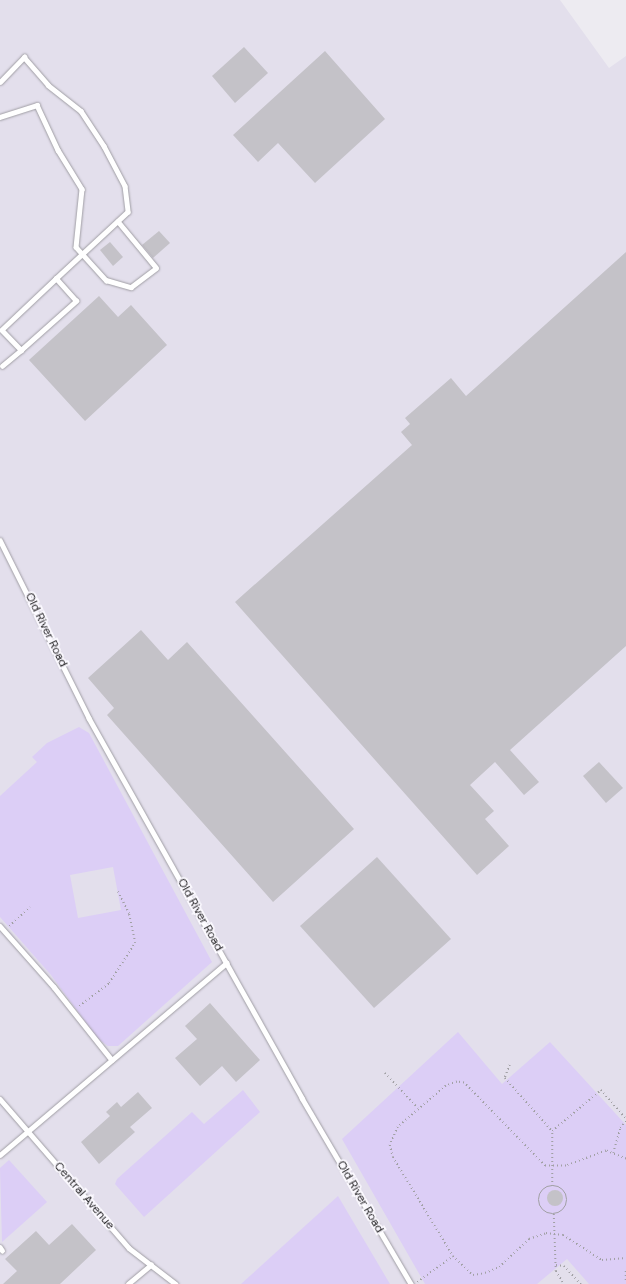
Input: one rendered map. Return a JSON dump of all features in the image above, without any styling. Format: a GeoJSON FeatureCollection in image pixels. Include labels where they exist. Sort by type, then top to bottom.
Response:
{"type":"FeatureCollection","features":[{"type":"Feature","properties":{"kind":"lane"},"geometry":{"type":"LineString","coordinates":[[0,82],[24,57],[48,85],[81,111],[104,146],[125,186],[128,212],[2,330],[21,350]]}},
{"type":"Feature","properties":{"kind":"lane"},"geometry":{"type":"LineString","coordinates":[[0,117],[37,105],[58,150],[82,189],[76,247],[81,255],[106,280],[131,287],[156,268],[118,222]]}},
{"type":"Feature","properties":{"kind":"lane"},"geometry":{"type":"LineString","coordinates":[[2,366],[76,301],[56,279]]}},
{"type":"Feature","properties":{"kind":"lane","name":"Old River Road"},"geometry":{"type":"LineString","coordinates":[[0,540],[89,718],[226,963],[413,1284]]}},
{"type":"Feature","properties":{"kind":"lane"},"geometry":{"type":"LineString","coordinates":[[2,928],[73,1011],[112,1060]]}},
{"type":"Feature","properties":{"kind":"lane"},"geometry":{"type":"LineString","coordinates":[[0,1155],[226,963]]}},
{"type":"Feature","properties":{"kind":"lane","name":"Central Avenue"},"geometry":{"type":"LineString","coordinates":[[0,1099],[130,1248],[176,1284]]}},
{"type":"Feature","properties":{"kind":"lane"},"geometry":{"type":"LineString","coordinates":[[128,1284],[151,1264]]}},
{"type":"Feature","properties":{"kind":"path"},"geometry":{"type":"LineString","coordinates":[[73,1011],[109,983],[135,943],[129,914],[118,892]]}},
{"type":"Feature","properties":{"kind":"path"},"geometry":{"type":"LineString","coordinates":[[2,928],[30,907]]}},
{"type":"Feature","properties":{"kind":"path"},"geometry":{"type":"LineString","coordinates":[[510,1065],[505,1078],[552,1132],[552,1186]]}},
{"type":"Feature","properties":{"kind":"path"},"geometry":{"type":"LineString","coordinates":[[385,1073],[418,1108]]}},
{"type":"Feature","properties":{"kind":"path"},"geometry":{"type":"LineString","coordinates":[[626,1159],[606,1151],[566,1166],[552,1167],[538,1161],[512,1129],[464,1083],[457,1082],[446,1086],[418,1108],[398,1127],[390,1145],[393,1158],[453,1256],[473,1274],[486,1273],[499,1267],[529,1239],[538,1234],[554,1233],[563,1235],[602,1260],[626,1258]]}},
{"type":"Feature","properties":{"kind":"path"},"geometry":{"type":"LineString","coordinates":[[552,1132],[600,1090],[626,1118]]}},
{"type":"Feature","properties":{"kind":"path"},"geometry":{"type":"LineString","coordinates":[[613,1153],[620,1128],[626,1122]]}},
{"type":"Feature","properties":{"kind":"path"},"geometry":{"type":"LineString","coordinates":[[552,1186],[564,1191],[568,1199],[565,1208],[554,1214],[545,1212],[539,1201],[541,1192],[552,1186]]}},
{"type":"Feature","properties":{"kind":"path"},"geometry":{"type":"LineString","coordinates":[[554,1214],[556,1271],[564,1284]]}},
{"type":"Feature","properties":{"kind":"path"},"geometry":{"type":"LineString","coordinates":[[413,1284],[453,1256]]}},
{"type":"Feature","properties":{"kind":"path"},"geometry":{"type":"LineString","coordinates":[[556,1265],[564,1266],[581,1284]]}},
{"type":"Feature","properties":{"kind":"path"},"geometry":{"type":"LineString","coordinates":[[626,1271],[626,1284]]}},
{"type":"Feature","properties":{"kind":"shaded area"},"geometry":{"type":"Polygon","coordinates":[[[0,0],[560,0],[609,68],[626,56],[626,1284],[0,1284],[0,0]]]}},
{"type":"Feature","properties":{"kind":"shaded area"},"geometry":{"type":"Polygon","coordinates":[[[79,727],[89,733],[212,962],[118,1046],[108,1046],[97,1038],[51,975],[0,917],[0,796],[37,762],[32,757],[47,743],[79,727]],[[113,867],[70,875],[78,918],[121,910],[113,867]]]}},
{"type":"Feature","properties":{"kind":"shaded area"},"geometry":{"type":"Polygon","coordinates":[[[458,1032],[502,1084],[550,1042],[626,1125],[626,1284],[589,1284],[567,1259],[537,1284],[425,1284],[342,1139],[458,1032]]]}},
{"type":"Feature","properties":{"kind":"shaded area"},"geometry":{"type":"Polygon","coordinates":[[[243,1090],[260,1112],[144,1217],[115,1184],[117,1179],[192,1112],[204,1124],[243,1090]]]}},
{"type":"Feature","properties":{"kind":"shaded area"},"geometry":{"type":"Polygon","coordinates":[[[9,1160],[47,1202],[2,1242],[0,1168],[9,1160]]]}},
{"type":"Feature","properties":{"kind":"shaded area"},"geometry":{"type":"Polygon","coordinates":[[[338,1196],[390,1284],[241,1284],[338,1196]]]}},
{"type":"Feature","properties":{"kind":"building"},"geometry":{"type":"Polygon","coordinates":[[[244,47],[268,73],[235,103],[212,76],[244,47]]]}},
{"type":"Feature","properties":{"kind":"building"},"geometry":{"type":"Polygon","coordinates":[[[325,51],[385,119],[315,183],[278,143],[258,162],[233,135],[325,51]]]}},
{"type":"Feature","properties":{"kind":"building"},"geometry":{"type":"Polygon","coordinates":[[[159,231],[170,243],[153,258],[142,245],[159,231]]]}},
{"type":"Feature","properties":{"kind":"building"},"geometry":{"type":"Polygon","coordinates":[[[110,242],[123,257],[113,266],[100,250],[110,242]]]}},
{"type":"Feature","properties":{"kind":"building"},"geometry":{"type":"Polygon","coordinates":[[[626,252],[626,646],[510,750],[539,782],[524,795],[495,762],[470,785],[494,811],[485,819],[509,846],[477,875],[235,602],[412,445],[401,432],[410,424],[405,418],[451,378],[466,396],[626,252]]]}},
{"type":"Feature","properties":{"kind":"building"},"geometry":{"type":"Polygon","coordinates":[[[99,296],[118,317],[131,305],[167,345],[85,421],[29,360],[99,296]]]}},
{"type":"Feature","properties":{"kind":"building"},"geometry":{"type":"Polygon","coordinates":[[[141,630],[168,660],[187,642],[354,829],[273,902],[107,715],[114,708],[88,678],[141,630]]]}},
{"type":"Feature","properties":{"kind":"building"},"geometry":{"type":"Polygon","coordinates":[[[599,762],[623,788],[606,803],[583,776],[599,762]]]}},
{"type":"Feature","properties":{"kind":"building"},"geometry":{"type":"Polygon","coordinates":[[[377,857],[451,939],[374,1008],[300,926],[377,857]]]}},
{"type":"Feature","properties":{"kind":"building"},"geometry":{"type":"Polygon","coordinates":[[[210,1003],[260,1060],[236,1082],[222,1066],[200,1086],[175,1058],[197,1039],[185,1026],[210,1003]]]}},
{"type":"Feature","properties":{"kind":"building"},"geometry":{"type":"Polygon","coordinates":[[[138,1092],[152,1108],[130,1127],[135,1132],[99,1164],[81,1142],[110,1116],[106,1112],[117,1102],[121,1107],[138,1092]]]}},
{"type":"Feature","properties":{"kind":"building"},"geometry":{"type":"Polygon","coordinates":[[[552,1190],[558,1190],[563,1195],[561,1204],[558,1206],[552,1206],[547,1201],[547,1195],[552,1190]]]}},
{"type":"Feature","properties":{"kind":"building"},"geometry":{"type":"Polygon","coordinates":[[[72,1224],[96,1250],[60,1284],[3,1284],[17,1271],[5,1259],[36,1231],[49,1245],[72,1224]]]}}]}
